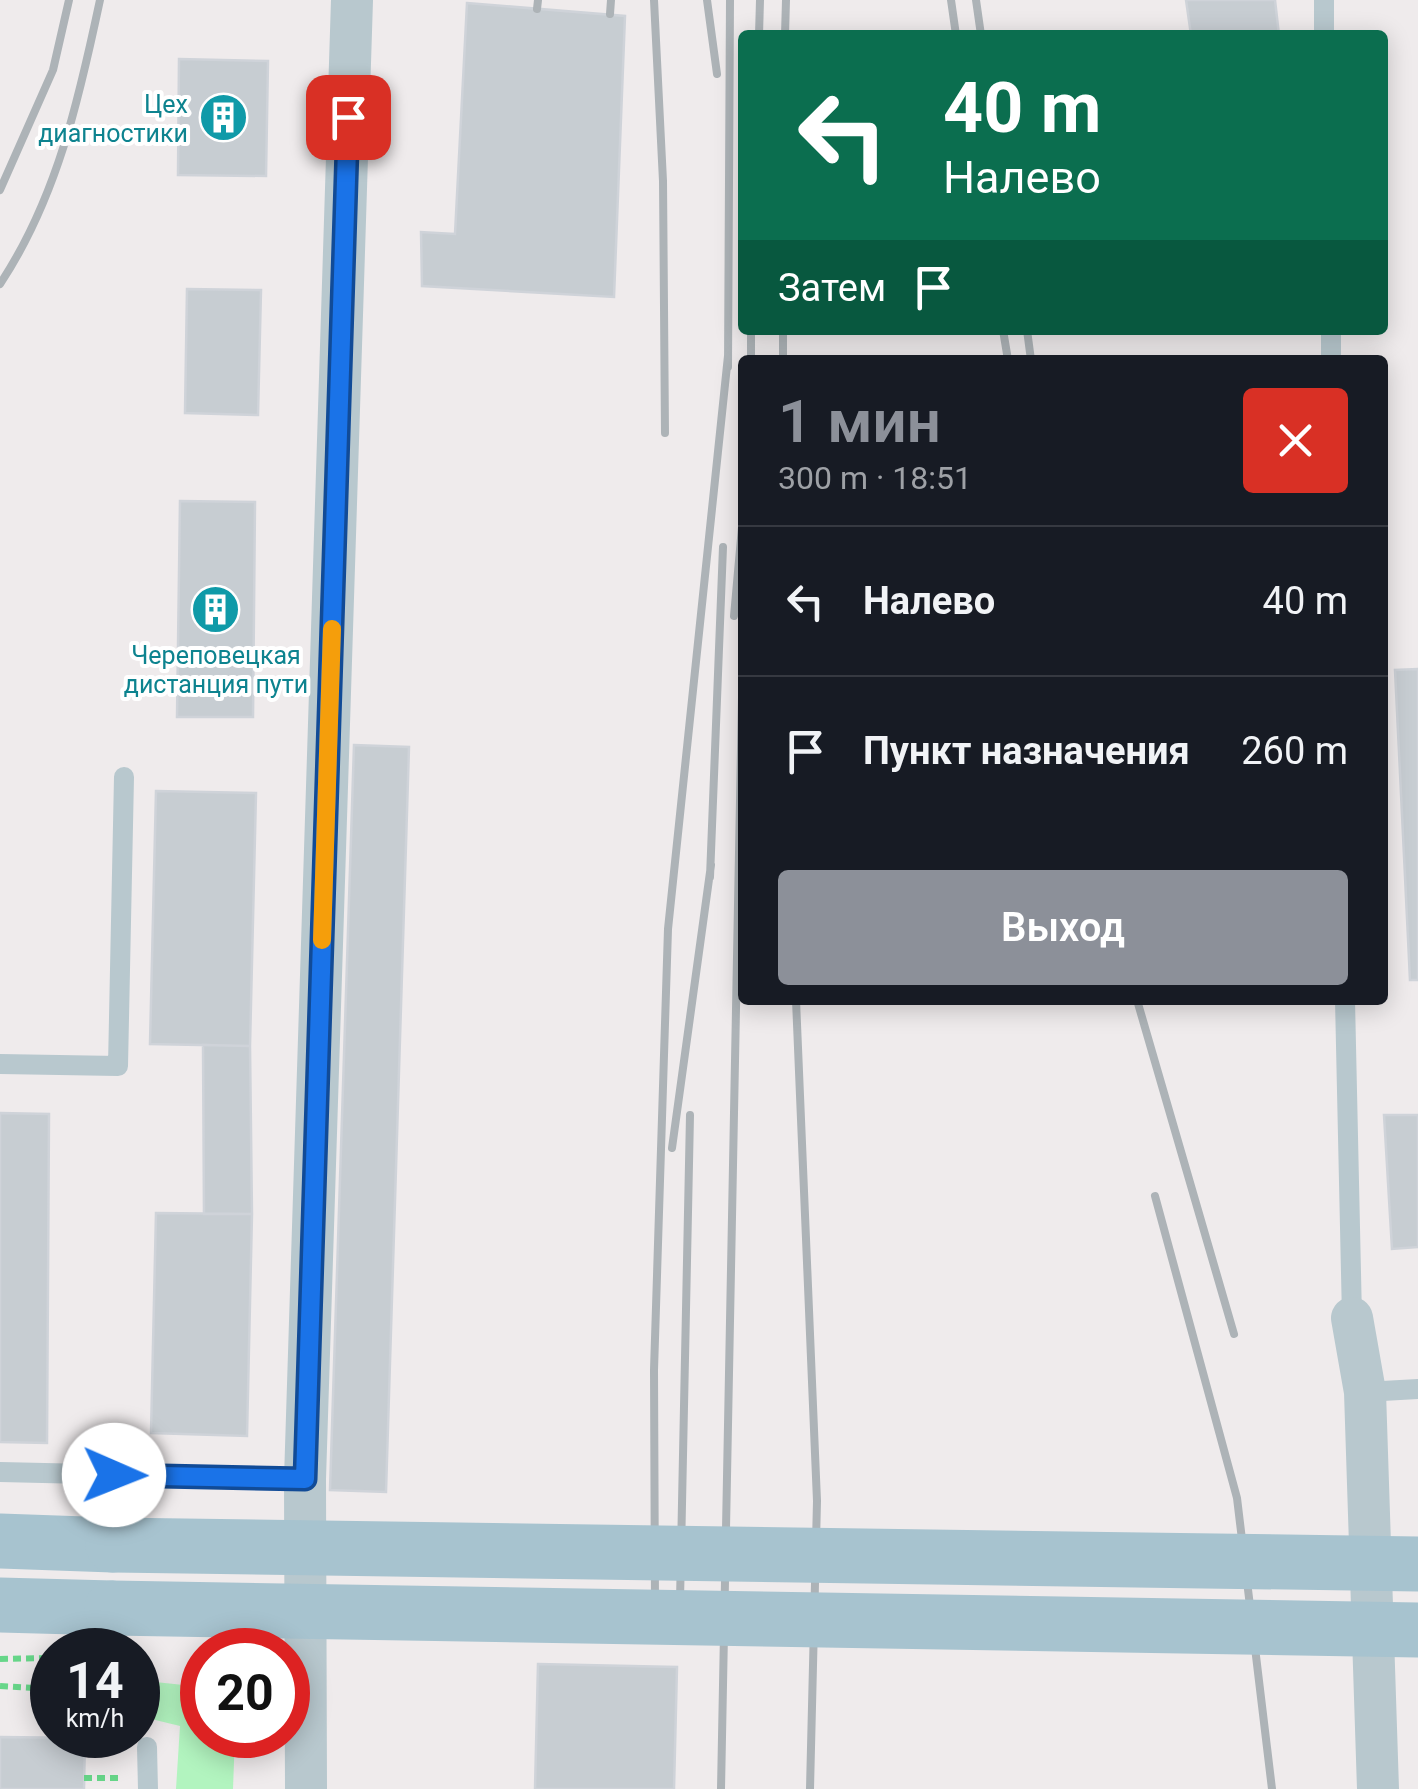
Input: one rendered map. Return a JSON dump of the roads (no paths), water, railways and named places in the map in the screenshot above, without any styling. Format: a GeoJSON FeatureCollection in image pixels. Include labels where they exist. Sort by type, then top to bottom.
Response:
{"type":"FeatureCollection","features":[{"type":"Feature","properties":{"kind":"main road"},"geometry":{"type":"LineString","coordinates":[[0,1541],[1418,1564]]}},
{"type":"Feature","properties":{"kind":"main road"},"geometry":{"type":"LineString","coordinates":[[0,1605],[1418,1630]]}},
{"type":"Feature","properties":{"kind":"street"},"geometry":{"type":"LineString","coordinates":[[306,1789],[305,1479],[352,0]]}},
{"type":"Feature","properties":{"kind":"street"},"geometry":{"type":"LineString","coordinates":[[1352,1318],[1365,1392],[1378,1789]]}},
{"type":"Feature","properties":{"kind":"lane"},"geometry":{"type":"LineString","coordinates":[[1324,0],[1324,30]]}},
{"type":"Feature","properties":{"kind":"lane"},"geometry":{"type":"LineString","coordinates":[[0,1064],[118,1066],[124,777]]}},
{"type":"Feature","properties":{"kind":"lane"},"geometry":{"type":"LineString","coordinates":[[1345,1005],[1352,1318]]}},
{"type":"Feature","properties":{"kind":"lane"},"geometry":{"type":"LineString","coordinates":[[1365,1392],[1418,1389]]}},
{"type":"Feature","properties":{"kind":"lane"},"geometry":{"type":"LineString","coordinates":[[0,1472],[305,1479]]}},
{"type":"Feature","properties":{"kind":"lane"},"geometry":{"type":"LineString","coordinates":[[148,1758],[148,1784]]}},
{"type":"Feature","properties":{"kind":"railway"},"geometry":{"type":"LineString","coordinates":[[0,190],[53,70],[69,0]]}},
{"type":"Feature","properties":{"kind":"railway"},"geometry":{"type":"LineString","coordinates":[[0,284],[37,217],[64,147],[100,0]]}},
{"type":"Feature","properties":{"kind":"railway"},"geometry":{"type":"LineString","coordinates":[[537,9],[538,0]]}},
{"type":"Feature","properties":{"kind":"railway"},"geometry":{"type":"LineString","coordinates":[[610,14],[611,0]]}},
{"type":"Feature","properties":{"kind":"railway"},"geometry":{"type":"LineString","coordinates":[[654,0],[663,181],[665,433]]}},
{"type":"Feature","properties":{"kind":"railway"},"geometry":{"type":"LineString","coordinates":[[707,0],[717,74]]}},
{"type":"Feature","properties":{"kind":"railway"},"geometry":{"type":"LineString","coordinates":[[728,367],[730,0]]}},
{"type":"Feature","properties":{"kind":"railway"},"geometry":{"type":"LineString","coordinates":[[759,30],[760,0]]}},
{"type":"Feature","properties":{"kind":"railway"},"geometry":{"type":"LineString","coordinates":[[785,30],[786,0]]}},
{"type":"Feature","properties":{"kind":"railway"},"geometry":{"type":"LineString","coordinates":[[951,0],[955,30]]}},
{"type":"Feature","properties":{"kind":"railway"},"geometry":{"type":"LineString","coordinates":[[976,0],[980,30]]}},
{"type":"Feature","properties":{"kind":"railway"},"geometry":{"type":"LineString","coordinates":[[751,335],[751,355]]}},
{"type":"Feature","properties":{"kind":"railway"},"geometry":{"type":"LineString","coordinates":[[783,335],[783,355]]}},
{"type":"Feature","properties":{"kind":"railway"},"geometry":{"type":"LineString","coordinates":[[1004,335],[1007,355]]}},
{"type":"Feature","properties":{"kind":"railway"},"geometry":{"type":"LineString","coordinates":[[1028,335],[1030,355]]}},
{"type":"Feature","properties":{"kind":"railway"},"geometry":{"type":"LineString","coordinates":[[655,1603],[654,1370],[668,929],[728,356]]}},
{"type":"Feature","properties":{"kind":"railway"},"geometry":{"type":"LineString","coordinates":[[710,877],[723,547]]}},
{"type":"Feature","properties":{"kind":"railway"},"geometry":{"type":"LineString","coordinates":[[734,616],[738,572]]}},
{"type":"Feature","properties":{"kind":"railway"},"geometry":{"type":"LineString","coordinates":[[672,1148],[711,865]]}},
{"type":"Feature","properties":{"kind":"railway"},"geometry":{"type":"LineString","coordinates":[[721,1789],[738,905]]}},
{"type":"Feature","properties":{"kind":"railway"},"geometry":{"type":"LineString","coordinates":[[796,1005],[817,1501],[810,1789]]}},
{"type":"Feature","properties":{"kind":"railway"},"geometry":{"type":"LineString","coordinates":[[1138,1005],[1234,1334]]}},
{"type":"Feature","properties":{"kind":"railway"},"geometry":{"type":"LineString","coordinates":[[680,1601],[690,1115]]}},
{"type":"Feature","properties":{"kind":"railway"},"geometry":{"type":"LineString","coordinates":[[1155,1196],[1237,1498],[1272,1789]]}},
{"type":"Feature","properties":{"kind":"place","name":"Цех диагностики"},"geometry":{"type":"Point","coordinates":[223,118]}},
{"type":"Feature","properties":{"kind":"place","name":"Череповецкая дистанция пути"},"geometry":{"type":"Point","coordinates":[216,609]}}]}
